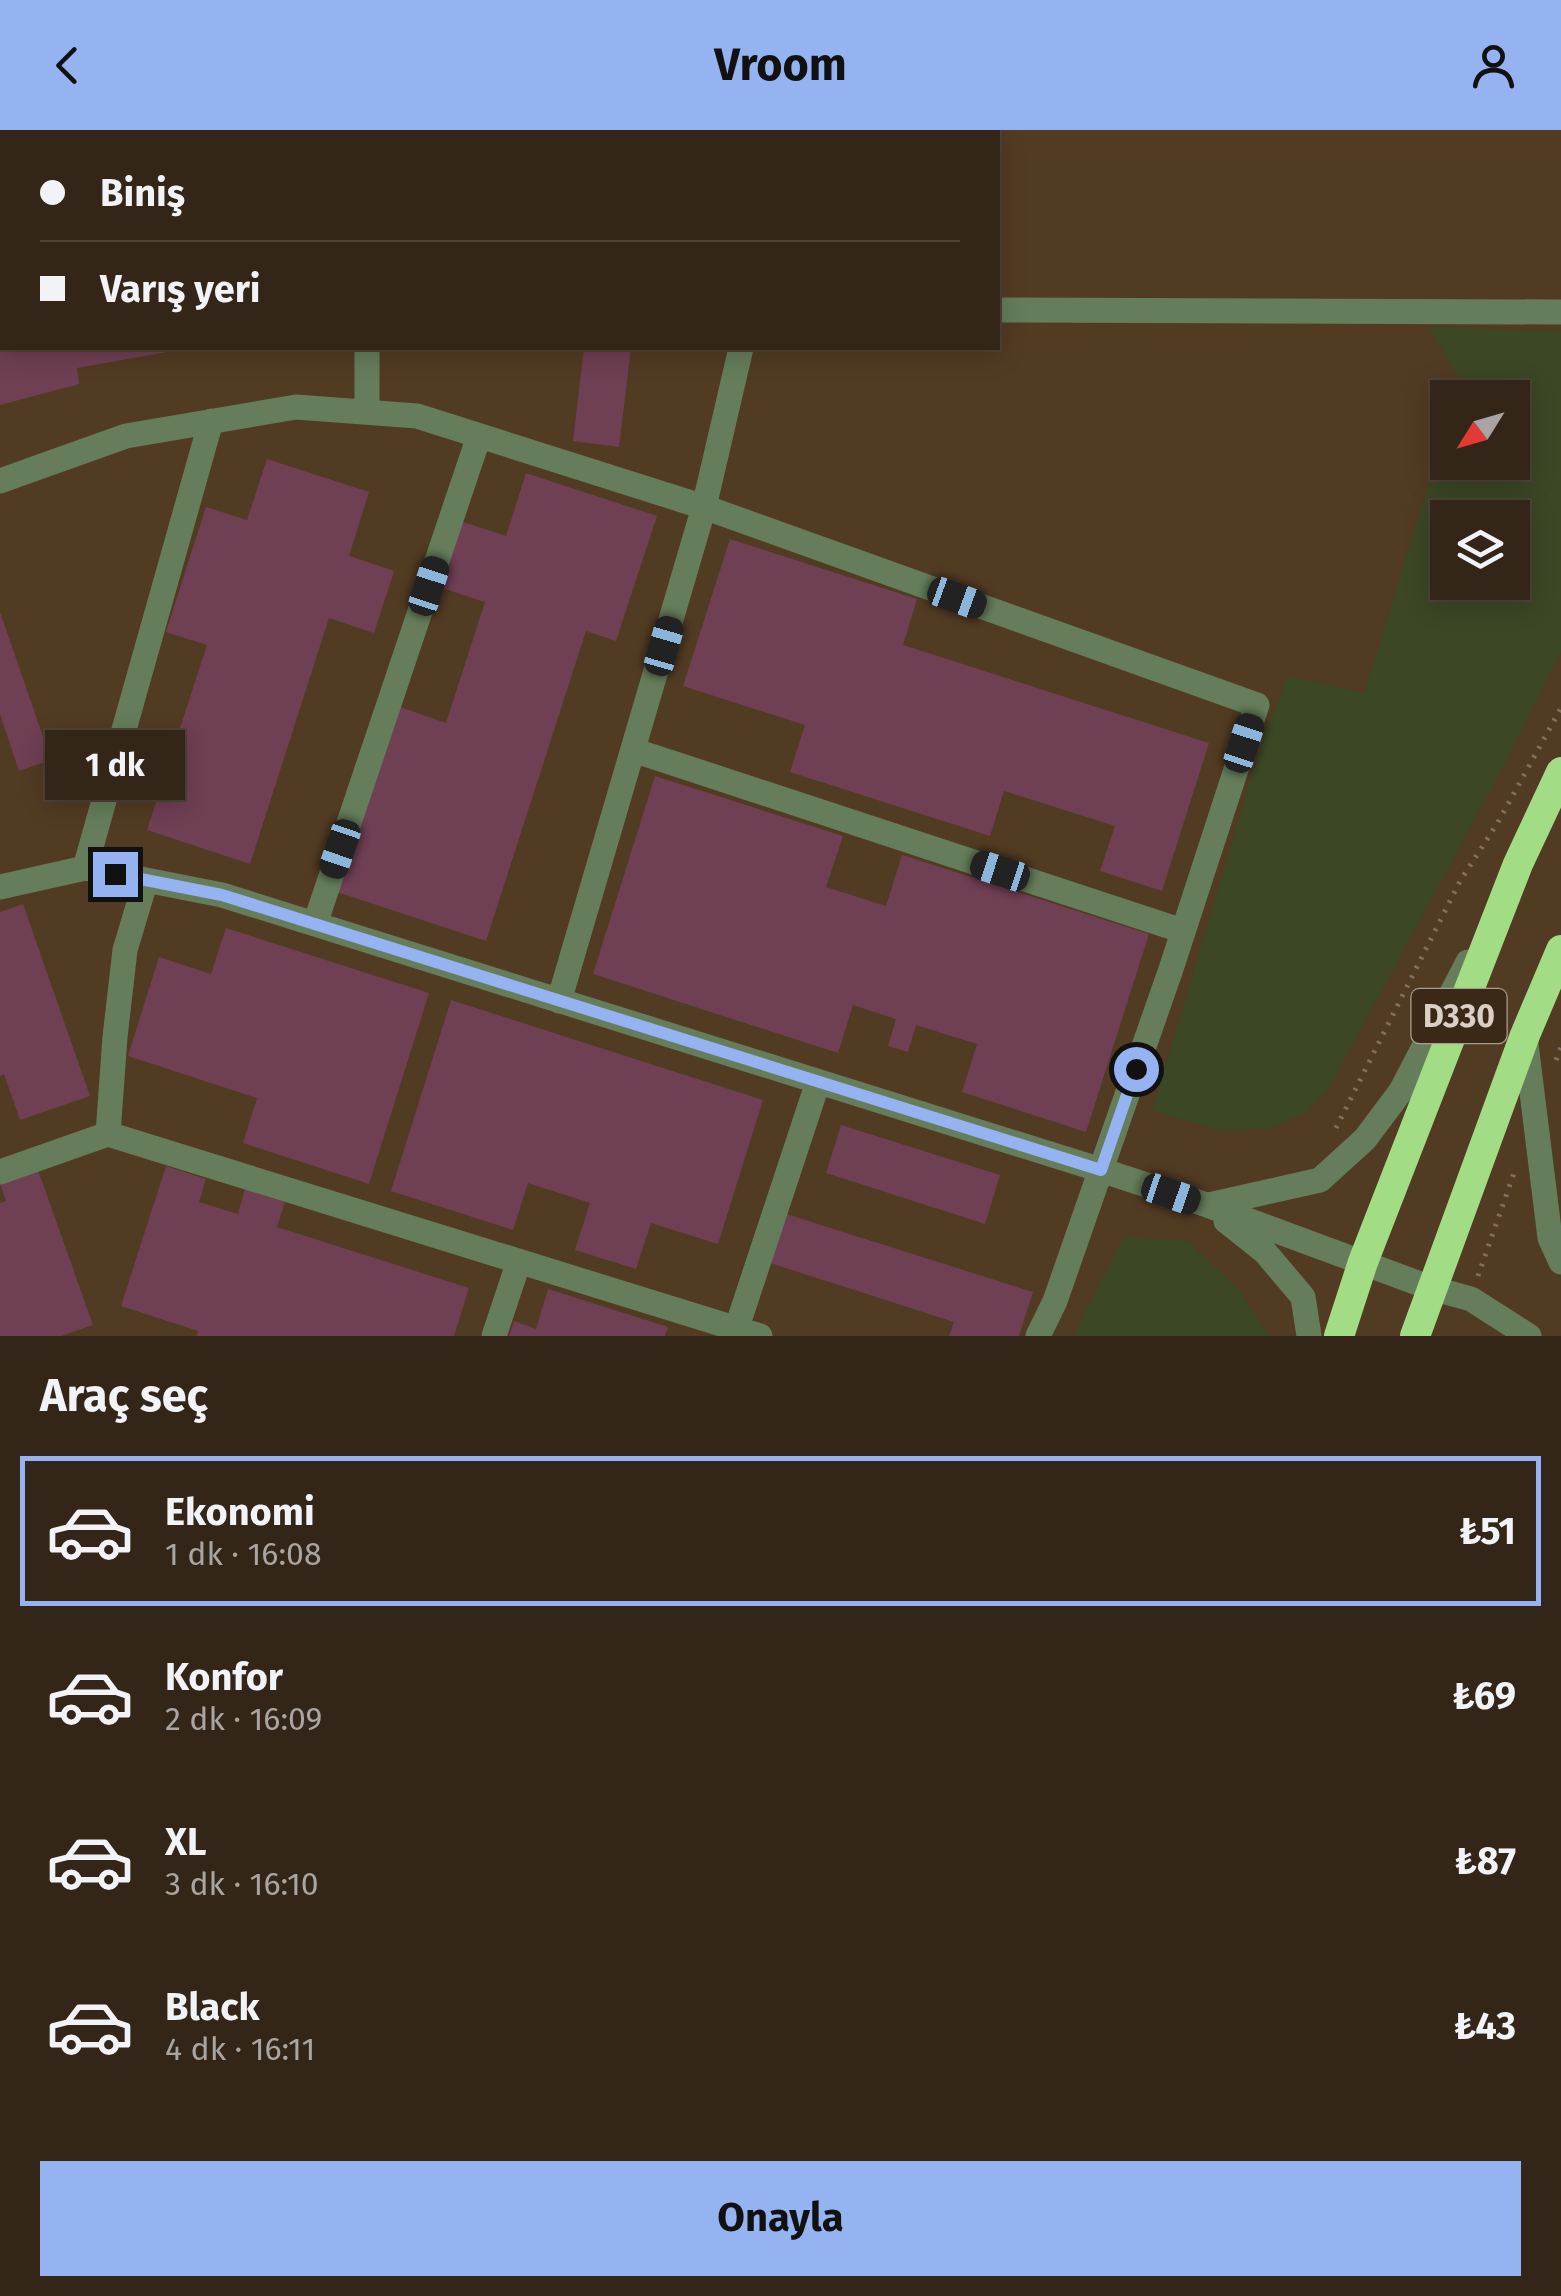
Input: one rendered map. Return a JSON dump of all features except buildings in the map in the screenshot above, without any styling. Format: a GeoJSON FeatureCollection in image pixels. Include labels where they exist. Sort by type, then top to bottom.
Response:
{"type":"FeatureCollection","features":[{"type":"Feature","properties":{"kind":"highway","name":"D330"},"geometry":{"type":"LineString","coordinates":[[1339,1336],[1363,1262],[1518,864],[1561,772]]}},
{"type":"Feature","properties":{"kind":"highway","name":"D330"},"geometry":{"type":"LineString","coordinates":[[1415,1336],[1525,1035],[1561,950]]}},
{"type":"Feature","properties":{"kind":"street"},"geometry":{"type":"LineString","coordinates":[[1000,310],[1561,312]]}},
{"type":"Feature","properties":{"kind":"street"},"geometry":{"type":"LineString","coordinates":[[367,350],[367,412]]}},
{"type":"Feature","properties":{"kind":"street"},"geometry":{"type":"LineString","coordinates":[[560,1001],[704,507],[741,350]]}},
{"type":"Feature","properties":{"kind":"street"},"geometry":{"type":"LineString","coordinates":[[0,481],[126,436],[296,407],[417,416],[704,507],[1257,705],[1101,1170],[1038,1336]]}},
{"type":"Feature","properties":{"kind":"street"},"geometry":{"type":"LineString","coordinates":[[85,868],[211,421]]}},
{"type":"Feature","properties":{"kind":"street"},"geometry":{"type":"LineString","coordinates":[[315,924],[479,436]]}},
{"type":"Feature","properties":{"kind":"street"},"geometry":{"type":"LineString","coordinates":[[633,750],[1183,931]]}},
{"type":"Feature","properties":{"kind":"street"},"geometry":{"type":"LineString","coordinates":[[1206,1206],[1320,1180],[1365,1139],[1401,1091],[1518,864]]}},
{"type":"Feature","properties":{"kind":"street"},"geometry":{"type":"LineString","coordinates":[[0,887],[85,868],[222,895],[1101,1170],[1471,1299],[1529,1336]]}},
{"type":"Feature","properties":{"kind":"street"},"geometry":{"type":"LineString","coordinates":[[108,1134],[125,950],[146,880]]}},
{"type":"Feature","properties":{"kind":"street"},"geometry":{"type":"LineString","coordinates":[[1525,1035],[1550,1238],[1561,1262]]}},
{"type":"Feature","properties":{"kind":"street"},"geometry":{"type":"LineString","coordinates":[[0,1172],[108,1134],[744,1333],[818,1082]]}},
{"type":"Feature","properties":{"kind":"street"},"geometry":{"type":"LineString","coordinates":[[1206,1206],[1265,1252],[1303,1298],[1308,1336]]}},
{"type":"Feature","properties":{"kind":"street"},"geometry":{"type":"LineString","coordinates":[[494,1336],[518,1261]]}},
{"type":"Feature","properties":{"kind":"path"},"geometry":{"type":"LineString","coordinates":[[1334,1166],[1335,1131],[1343,1114],[1460,881],[1497,824],[1561,708]]}},
{"type":"Feature","properties":{"kind":"path"},"geometry":{"type":"LineString","coordinates":[[1551,1072],[1561,1047]]}},
{"type":"Feature","properties":{"kind":"path"},"geometry":{"type":"LineString","coordinates":[[1471,1299],[1516,1170]]}},
{"type":"Feature","properties":{"kind":"shaded area"},"geometry":{"type":"Polygon","coordinates":[[[1000,130],[1561,130],[1561,1336],[0,1336],[0,350],[1000,350],[1000,130]]]}},
{"type":"Feature","properties":{"kind":"green space"},"geometry":{"type":"Polygon","coordinates":[[[1429,327],[1561,331],[1561,652],[1498,776],[1328,1089],[1307,1112],[1269,1129],[1223,1131],[1152,1111],[1264,735],[1288,676],[1364,693],[1430,480],[1530,480],[1530,380],[1460,380],[1429,327]]]}},
{"type":"Feature","properties":{"kind":"green space"},"geometry":{"type":"Polygon","coordinates":[[[1124,1236],[1188,1241],[1239,1290],[1269,1336],[1073,1336],[1124,1236]]]}},
{"type":"Feature","properties":{"kind":"route"},"geometry":{"type":"LineString","coordinates":[[115,874],[222,895],[1101,1170],[1136,1069]]}}]}
